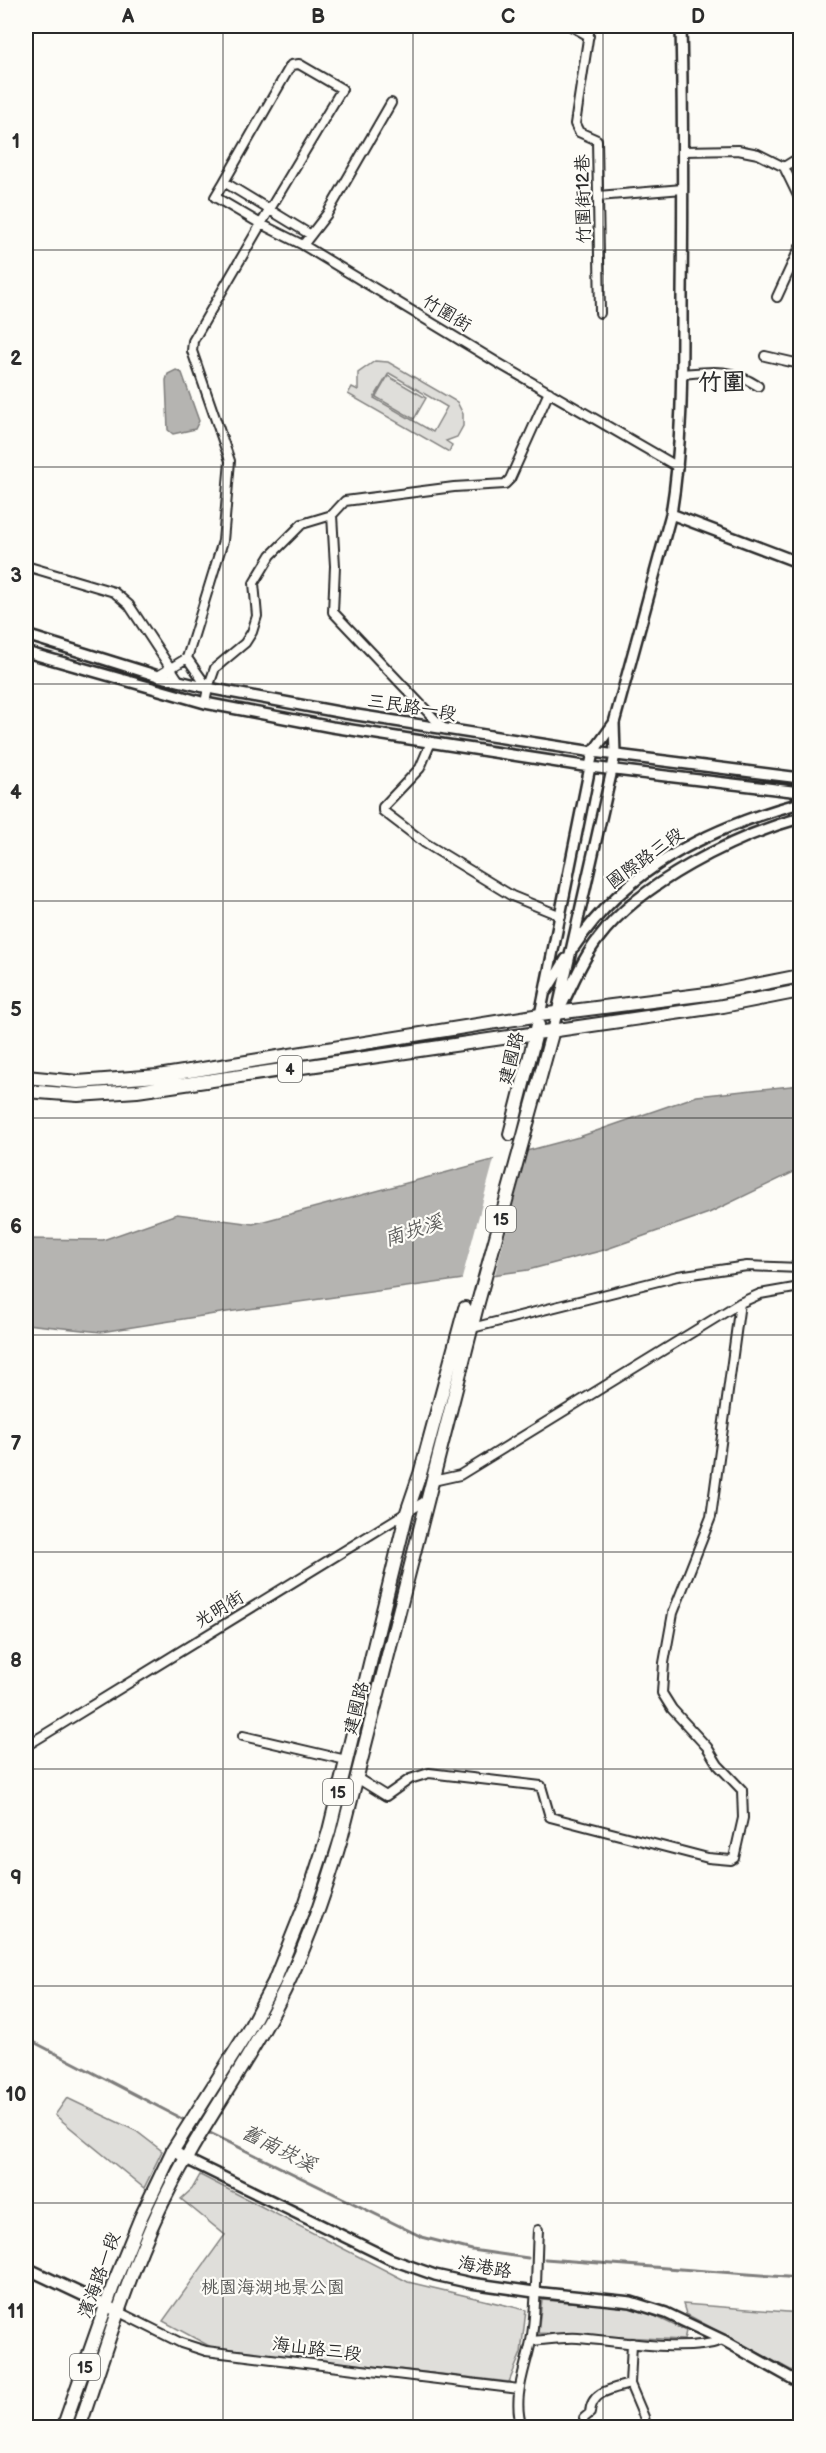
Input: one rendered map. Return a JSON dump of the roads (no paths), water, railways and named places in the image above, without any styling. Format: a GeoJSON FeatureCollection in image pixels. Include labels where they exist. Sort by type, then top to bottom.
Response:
{"type":"FeatureCollection","features":[{"type":"Feature","properties":{"kind":"main road","name":"4"},"geometry":{"type":"LineString","coordinates":[[26,1077],[78,1082],[158,1076],[540,1015],[715,993],[801,976]]}},
{"type":"Feature","properties":{"kind":"main road","name":"4"},"geometry":{"type":"LineString","coordinates":[[26,1091],[78,1095],[137,1091],[723,1006],[801,991]]}},
{"type":"Feature","properties":{"kind":"main road","name":"建國路"},"geometry":{"type":"LineString","coordinates":[[510,1134],[540,1015]]}},
{"type":"Feature","properties":{"kind":"main road","name":"建國路"},"geometry":{"type":"LineString","coordinates":[[176,2145],[248,2031],[274,1982],[318,1865],[407,1512],[525,1132],[553,1030]]}},
{"type":"Feature","properties":{"kind":"main road","name":"建國路"},"geometry":{"type":"LineString","coordinates":[[190,2153],[274,2011],[306,1943],[332,1870],[472,1328],[471,1307]]}},
{"type":"Feature","properties":{"kind":"main road","name":"濱海路一段"},"geometry":{"type":"LineString","coordinates":[[63,2427],[141,2217],[176,2145]]}},
{"type":"Feature","properties":{"kind":"main road","name":"濱海路一段"},"geometry":{"type":"LineString","coordinates":[[79,2427],[138,2258],[159,2208],[190,2153]]}},
{"type":"Feature","properties":{"kind":"main road"},"geometry":{"type":"LineString","coordinates":[[26,2268],[119,2312]]}},
{"type":"Feature","properties":{"kind":"street"},"geometry":{"type":"LineString","coordinates":[[571,26],[589,36]]}},
{"type":"Feature","properties":{"kind":"street","name":"竹圍街12巷"},"geometry":{"type":"LineString","coordinates":[[590,26],[575,124],[579,132],[597,140],[600,313]]}},
{"type":"Feature","properties":{"kind":"street"},"geometry":{"type":"LineString","coordinates":[[558,1013],[569,954],[612,770],[615,754],[614,723],[671,514],[678,467],[682,374],[681,26]]}},
{"type":"Feature","properties":{"kind":"street"},"geometry":{"type":"LineString","coordinates":[[158,676],[187,658],[223,541],[230,461],[192,351],[193,341],[261,224],[270,209],[342,88],[299,64],[291,65],[225,182],[270,209],[311,235]]}},
{"type":"Feature","properties":{"kind":"street"},"geometry":{"type":"LineString","coordinates":[[303,245],[327,214],[391,103]]}},
{"type":"Feature","properties":{"kind":"street"},"geometry":{"type":"LineString","coordinates":[[683,151],[738,150],[758,154],[784,167],[801,200]]}},
{"type":"Feature","properties":{"kind":"street"},"geometry":{"type":"LineString","coordinates":[[784,167],[801,157]]}},
{"type":"Feature","properties":{"kind":"street","name":"竹圍街"},"geometry":{"type":"LineString","coordinates":[[225,182],[215,197],[303,245],[438,328],[678,467]]}},
{"type":"Feature","properties":{"kind":"street"},"geometry":{"type":"LineString","coordinates":[[598,196],[683,189]]}},
{"type":"Feature","properties":{"kind":"street"},"geometry":{"type":"LineString","coordinates":[[777,297],[801,247]]}},
{"type":"Feature","properties":{"kind":"street"},"geometry":{"type":"LineString","coordinates":[[765,356],[801,364]]}},
{"type":"Feature","properties":{"kind":"street"},"geometry":{"type":"LineString","coordinates":[[682,374],[727,371],[744,377],[758,386]]}},
{"type":"Feature","properties":{"kind":"street"},"geometry":{"type":"LineString","coordinates":[[205,703],[215,668],[245,643],[252,632],[256,616],[254,583],[271,555],[302,524],[332,514],[345,501],[454,487],[505,484],[510,479],[549,392]]}},
{"type":"Feature","properties":{"kind":"street"},"geometry":{"type":"LineString","coordinates":[[332,514],[335,566],[333,612],[444,729]]}},
{"type":"Feature","properties":{"kind":"street"},"geometry":{"type":"LineString","coordinates":[[671,514],[801,563]]}},
{"type":"Feature","properties":{"kind":"street"},"geometry":{"type":"LineString","coordinates":[[26,566],[114,592],[129,604],[179,681]]}},
{"type":"Feature","properties":{"kind":"street","name":"三民路一段"},"geometry":{"type":"LineString","coordinates":[[26,635],[158,676],[208,688],[593,752],[801,778]]}},
{"type":"Feature","properties":{"kind":"street","name":"三民路一段"},"geometry":{"type":"LineString","coordinates":[[26,652],[205,703],[590,767],[801,792]]}},
{"type":"Feature","properties":{"kind":"street"},"geometry":{"type":"LineString","coordinates":[[187,658],[208,688]]}},
{"type":"Feature","properties":{"kind":"street"},"geometry":{"type":"LineString","coordinates":[[547,990],[593,752],[614,723]]}},
{"type":"Feature","properties":{"kind":"street"},"geometry":{"type":"LineString","coordinates":[[431,742],[420,768],[382,807],[383,811],[425,843],[512,896],[561,916]]}},
{"type":"Feature","properties":{"kind":"street","name":"國際路三段"},"geometry":{"type":"LineString","coordinates":[[547,990],[584,931],[618,897],[675,852],[719,830],[801,803]]}},
{"type":"Feature","properties":{"kind":"street","name":"國際路三段"},"geometry":{"type":"LineString","coordinates":[[558,1013],[582,964],[598,938],[631,906],[682,869],[720,848],[774,826],[801,818]]}},
{"type":"Feature","properties":{"kind":"street","name":"建國路"},"geometry":{"type":"LineString","coordinates":[[540,1015],[547,990]]}},
{"type":"Feature","properties":{"kind":"street","name":"建國路"},"geometry":{"type":"LineString","coordinates":[[553,1030],[558,1013]]}},
{"type":"Feature","properties":{"kind":"street"},"geometry":{"type":"LineString","coordinates":[[472,1328],[678,1276],[747,1266],[801,1268]]}},
{"type":"Feature","properties":{"kind":"street"},"geometry":{"type":"LineString","coordinates":[[433,1481],[460,1475],[740,1303],[760,1294],[801,1287]]}},
{"type":"Feature","properties":{"kind":"street"},"geometry":{"type":"LineString","coordinates":[[357,1778],[386,1796],[410,1779],[429,1773],[541,1786],[550,1817],[708,1858],[731,1860],[734,1858],[743,1818],[741,1790],[718,1765],[707,1747],[672,1709],[662,1693],[664,1663],[674,1613],[711,1517],[740,1303]]}},
{"type":"Feature","properties":{"kind":"street","name":"光明街"},"geometry":{"type":"LineString","coordinates":[[26,1746],[428,1499]]}},
{"type":"Feature","properties":{"kind":"street"},"geometry":{"type":"LineString","coordinates":[[243,1736],[346,1760]]}},
{"type":"Feature","properties":{"kind":"street","name":"海港路"},"geometry":{"type":"LineString","coordinates":[[176,2145],[390,2259],[435,2275],[534,2292],[631,2302],[666,2313],[723,2340],[801,2383]]}},
{"type":"Feature","properties":{"kind":"street"},"geometry":{"type":"LineString","coordinates":[[522,2427],[518,2415],[519,2389],[531,2341],[538,2230]]}},
{"type":"Feature","properties":{"kind":"street","name":"海山路三段"},"geometry":{"type":"LineString","coordinates":[[119,2312],[181,2343],[206,2351],[519,2389]]}},
{"type":"Feature","properties":{"kind":"street"},"geometry":{"type":"LineString","coordinates":[[531,2341],[575,2338],[707,2346],[723,2340]]}},
{"type":"Feature","properties":{"kind":"street"},"geometry":{"type":"LineString","coordinates":[[632,2343],[630,2384],[646,2427]]}},
{"type":"Feature","properties":{"kind":"street"},"geometry":{"type":"LineString","coordinates":[[584,2418],[590,2413],[590,2403],[596,2396],[604,2391],[630,2384]]}},
{"type":"Feature","properties":{"kind":"water"},"geometry":{"type":"Polygon","coordinates":[[[176,370],[182,373],[199,421],[195,429],[173,434],[168,430],[166,380],[168,374],[176,370]]]}},
{"type":"Feature","properties":{"kind":"water","name":"南崁溪"},"geometry":{"type":"Polygon","coordinates":[[[800,1085],[800,1169],[709,1213],[604,1250],[528,1270],[101,1332],[26,1324],[26,1239],[103,1240],[177,1214],[253,1224],[579,1137],[697,1096],[800,1085]]]}},
{"type":"Feature","properties":{"kind":"waterway","name":"舊南崁溪"},"geometry":{"type":"LineString","coordinates":[[26,2038],[186,2121]]}},
{"type":"Feature","properties":{"kind":"waterway","name":"舊南崁溪"},"geometry":{"type":"LineString","coordinates":[[206,2131],[422,2237],[472,2250],[528,2258]]}},
{"type":"Feature","properties":{"kind":"waterway","name":"舊南崁溪"},"geometry":{"type":"LineString","coordinates":[[545,2259],[800,2278]]}},
{"type":"Feature","properties":{"kind":"district","name":"竹圍"},"geometry":{"type":"Point","coordinates":[722,382]}},
{"type":"Feature","properties":{"kind":"park label","name":"桃園海湖地景公園"},"geometry":{"type":"Point","coordinates":[273,2287]}}]}
